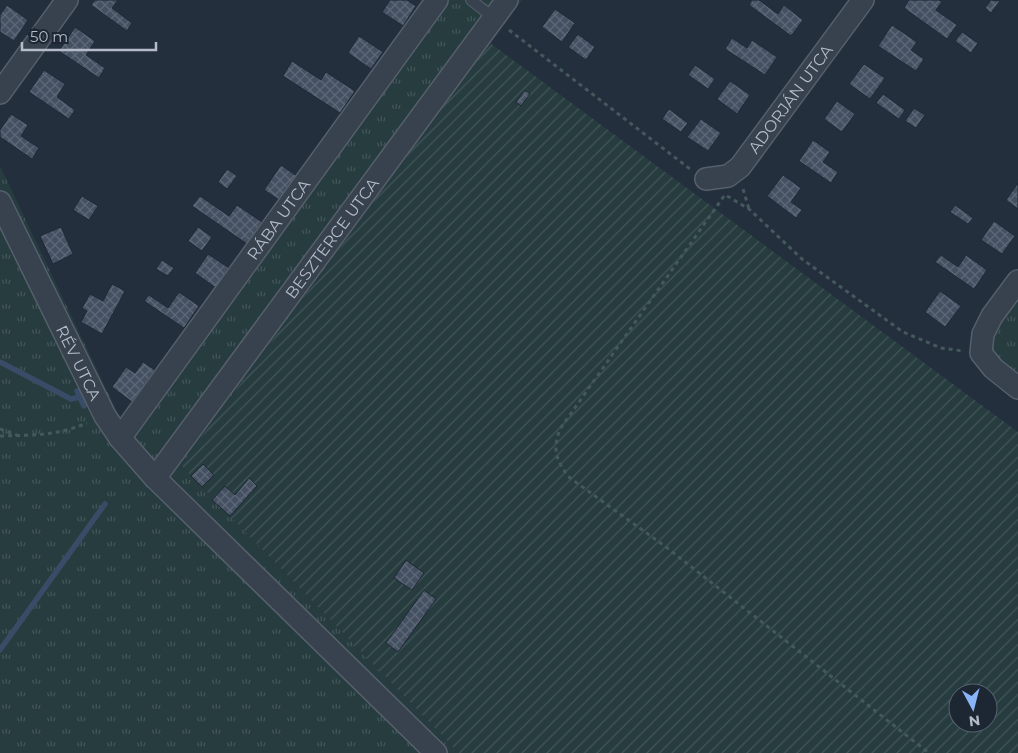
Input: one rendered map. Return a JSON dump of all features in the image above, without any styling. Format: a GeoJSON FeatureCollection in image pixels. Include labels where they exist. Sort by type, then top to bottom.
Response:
{"type":"FeatureCollection","features":[{"type":"Feature","properties":{"kind":"street"},"geometry":{"type":"LineString","coordinates":[[0,93],[67,0]]}},
{"type":"Feature","properties":{"kind":"street","name":"RÁBA UTCA"},"geometry":{"type":"LineString","coordinates":[[120,438],[437,0]]}},
{"type":"Feature","properties":{"kind":"street","name":"BESZTERCE UTCA"},"geometry":{"type":"LineString","coordinates":[[154,478],[508,0]]}},
{"type":"Feature","properties":{"kind":"street","name":"ADORJÁN UTCA"},"geometry":{"type":"LineString","coordinates":[[706,179],[728,176],[740,167],[863,0]]}},
{"type":"Feature","properties":{"kind":"street","name":"RÉV UTCA"},"geometry":{"type":"LineString","coordinates":[[0,202],[105,416],[120,438],[154,478],[436,753]]}},
{"type":"Feature","properties":{"kind":"street"},"geometry":{"type":"LineString","coordinates":[[1018,281],[992,316],[983,334],[981,353],[993,368],[1018,388]]}},
{"type":"Feature","properties":{"kind":"lane"},"geometry":{"type":"LineString","coordinates":[[472,0],[494,18]]}},
{"type":"Feature","properties":{"kind":"path"},"geometry":{"type":"LineString","coordinates":[[494,18],[691,170],[749,210],[802,259],[903,332],[941,348],[981,353]]}},
{"type":"Feature","properties":{"kind":"path"},"geometry":{"type":"LineString","coordinates":[[725,195],[560,429],[555,442],[560,466],[570,478],[666,547],[929,753]]}},
{"type":"Feature","properties":{"kind":"path"},"geometry":{"type":"LineString","coordinates":[[0,436],[45,435],[68,431],[105,416]]}},
{"type":"Feature","properties":{"kind":"path"},"geometry":{"type":"LineString","coordinates":[[0,429],[20,436]]}},
{"type":"Feature","properties":{"kind":"green space"},"geometry":{"type":"Polygon","coordinates":[[[426,0],[522,0],[181,465],[459,753],[0,753],[0,166],[122,422],[426,0]]]}},
{"type":"Feature","properties":{"kind":"green space"},"geometry":{"type":"Polygon","coordinates":[[[490,43],[1018,432],[1018,753],[459,753],[181,465],[490,43]]]}},
{"type":"Feature","properties":{"kind":"green space"},"geometry":{"type":"Polygon","coordinates":[[[1018,290],[1018,377],[989,350],[989,337],[1018,290]]]}},
{"type":"Feature","properties":{"kind":"building"},"geometry":{"type":"Polygon","coordinates":[[[95,0],[118,0],[112,8],[132,23],[127,31],[91,5],[95,0]]]}},
{"type":"Feature","properties":{"kind":"building"},"geometry":{"type":"Polygon","coordinates":[[[390,0],[407,0],[416,6],[403,26],[382,12],[390,0]]]}},
{"type":"Feature","properties":{"kind":"building"},"geometry":{"type":"Polygon","coordinates":[[[752,0],[759,0],[778,14],[784,5],[803,20],[791,36],[749,5],[752,0]]]}},
{"type":"Feature","properties":{"kind":"building"},"geometry":{"type":"Polygon","coordinates":[[[909,0],[939,0],[942,2],[936,10],[957,25],[947,39],[904,8],[909,0]]]}},
{"type":"Feature","properties":{"kind":"building"},"geometry":{"type":"Polygon","coordinates":[[[991,0],[1000,1],[991,13],[985,8],[991,0]]]}},
{"type":"Feature","properties":{"kind":"building"},"geometry":{"type":"Polygon","coordinates":[[[7,5],[28,20],[14,41],[0,32],[0,15],[7,5]]]}},
{"type":"Feature","properties":{"kind":"building"},"geometry":{"type":"Polygon","coordinates":[[[555,9],[575,23],[562,42],[542,27],[555,9]]]}},
{"type":"Feature","properties":{"kind":"building"},"geometry":{"type":"Polygon","coordinates":[[[892,25],[917,42],[911,50],[924,59],[916,71],[878,46],[892,25]]]}},
{"type":"Feature","properties":{"kind":"building"},"geometry":{"type":"Polygon","coordinates":[[[75,27],[95,41],[86,55],[105,68],[99,78],[59,51],[75,27]]]}},
{"type":"Feature","properties":{"kind":"building"},"geometry":{"type":"Polygon","coordinates":[[[962,32],[978,43],[971,53],[955,41],[962,32]]]}},
{"type":"Feature","properties":{"kind":"building"},"geometry":{"type":"Polygon","coordinates":[[[578,34],[595,47],[586,60],[568,47],[578,34]]]}},
{"type":"Feature","properties":{"kind":"building"},"geometry":{"type":"Polygon","coordinates":[[[359,36],[383,52],[371,69],[348,53],[359,36]]]}},
{"type":"Feature","properties":{"kind":"building"},"geometry":{"type":"Polygon","coordinates":[[[732,38],[747,48],[752,40],[777,57],[765,75],[725,49],[732,38]]]}},
{"type":"Feature","properties":{"kind":"building"},"geometry":{"type":"Polygon","coordinates":[[[292,61],[321,80],[326,72],[355,91],[340,113],[283,76],[292,61]]]}},
{"type":"Feature","properties":{"kind":"building"},"geometry":{"type":"Polygon","coordinates":[[[864,64],[885,78],[870,99],[849,84],[864,64]]]}},
{"type":"Feature","properties":{"kind":"building"},"geometry":{"type":"Polygon","coordinates":[[[695,65],[715,79],[708,89],[688,75],[695,65]]]}},
{"type":"Feature","properties":{"kind":"building"},"geometry":{"type":"Polygon","coordinates":[[[44,70],[65,84],[57,97],[75,110],[69,119],[29,92],[44,70]]]}},
{"type":"Feature","properties":{"kind":"building"},"geometry":{"type":"Polygon","coordinates":[[[730,81],[750,95],[737,114],[717,99],[730,81]]]}},
{"type":"Feature","properties":{"kind":"building"},"geometry":{"type":"Polygon","coordinates":[[[525,90],[530,94],[521,106],[516,102],[525,90]]]}},
{"type":"Feature","properties":{"kind":"building"},"geometry":{"type":"Polygon","coordinates":[[[883,94],[905,110],[899,119],[876,103],[883,94]]]}},
{"type":"Feature","properties":{"kind":"building"},"geometry":{"type":"Polygon","coordinates":[[[837,101],[855,114],[842,132],[824,119],[837,101]]]}},
{"type":"Feature","properties":{"kind":"building"},"geometry":{"type":"Polygon","coordinates":[[[914,108],[925,115],[916,128],[905,121],[914,108]]]}},
{"type":"Feature","properties":{"kind":"building"},"geometry":{"type":"Polygon","coordinates":[[[669,109],[688,123],[681,132],[662,119],[669,109]]]}},
{"type":"Feature","properties":{"kind":"building"},"geometry":{"type":"Polygon","coordinates":[[[11,114],[28,125],[21,136],[39,148],[32,159],[0,137],[0,130],[11,114]]]}},
{"type":"Feature","properties":{"kind":"building"},"geometry":{"type":"Polygon","coordinates":[[[701,119],[721,133],[708,151],[687,137],[701,119]]]}},
{"type":"Feature","properties":{"kind":"building"},"geometry":{"type":"Polygon","coordinates":[[[813,140],[830,152],[823,162],[838,172],[831,183],[799,161],[813,140]]]}},
{"type":"Feature","properties":{"kind":"building"},"geometry":{"type":"Polygon","coordinates":[[[281,165],[298,177],[281,201],[264,190],[281,165]]]}},
{"type":"Feature","properties":{"kind":"building"},"geometry":{"type":"Polygon","coordinates":[[[227,169],[237,176],[227,189],[218,182],[227,169]]]}},
{"type":"Feature","properties":{"kind":"building"},"geometry":{"type":"Polygon","coordinates":[[[783,175],[801,188],[791,202],[802,210],[796,218],[767,196],[783,175]]]}},
{"type":"Feature","properties":{"kind":"building"},"geometry":{"type":"Polygon","coordinates":[[[1018,183],[1018,209],[1006,200],[1018,183]]]}},
{"type":"Feature","properties":{"kind":"building"},"geometry":{"type":"Polygon","coordinates":[[[82,196],[98,206],[89,220],[73,210],[82,196]]]}},
{"type":"Feature","properties":{"kind":"building"},"geometry":{"type":"Polygon","coordinates":[[[200,196],[229,216],[237,205],[262,222],[247,244],[192,206],[200,196]]]}},
{"type":"Feature","properties":{"kind":"building"},"geometry":{"type":"Polygon","coordinates":[[[955,205],[973,218],[968,224],[950,212],[955,205]]]}},
{"type":"Feature","properties":{"kind":"building"},"geometry":{"type":"Polygon","coordinates":[[[994,221],[1015,236],[1002,254],[981,240],[994,221]]]}},
{"type":"Feature","properties":{"kind":"building"},"geometry":{"type":"Polygon","coordinates":[[[61,227],[73,254],[53,264],[40,236],[61,227]]]}},
{"type":"Feature","properties":{"kind":"building"},"geometry":{"type":"Polygon","coordinates":[[[198,227],[212,237],[202,251],[188,241],[198,227]]]}},
{"type":"Feature","properties":{"kind":"building"},"geometry":{"type":"Polygon","coordinates":[[[208,254],[229,268],[216,288],[195,273],[208,254]]]}},
{"type":"Feature","properties":{"kind":"building"},"geometry":{"type":"Polygon","coordinates":[[[941,255],[958,267],[966,255],[987,270],[974,289],[935,262],[941,255]]]}},
{"type":"Feature","properties":{"kind":"building"},"geometry":{"type":"Polygon","coordinates":[[[162,260],[174,268],[168,276],[156,269],[162,260]]]}},
{"type":"Feature","properties":{"kind":"building"},"geometry":{"type":"Polygon","coordinates":[[[112,284],[125,291],[102,334],[81,322],[87,311],[82,308],[90,294],[103,301],[112,284]]]}},
{"type":"Feature","properties":{"kind":"building"},"geometry":{"type":"Polygon","coordinates":[[[940,291],[961,306],[945,327],[925,312],[940,291]]]}},
{"type":"Feature","properties":{"kind":"building"},"geometry":{"type":"Polygon","coordinates":[[[179,292],[199,306],[184,328],[144,301],[149,295],[168,308],[179,292]]]}},
{"type":"Feature","properties":{"kind":"building"},"geometry":{"type":"Polygon","coordinates":[[[143,362],[155,370],[132,402],[112,387],[126,367],[135,373],[143,362]]]}},
{"type":"Feature","properties":{"kind":"building"},"geometry":{"type":"Polygon","coordinates":[[[203,464],[214,475],[202,487],[191,476],[203,464]]]}},
{"type":"Feature","properties":{"kind":"building"},"geometry":{"type":"Polygon","coordinates":[[[249,478],[257,486],[230,516],[212,500],[225,486],[235,495],[249,478]]]}},
{"type":"Feature","properties":{"kind":"building"},"geometry":{"type":"Polygon","coordinates":[[[406,560],[424,573],[412,590],[394,578],[406,560]]]}},
{"type":"Feature","properties":{"kind":"building"},"geometry":{"type":"Polygon","coordinates":[[[424,590],[436,599],[398,652],[386,643],[424,590]]]}},
{"type":"Feature","properties":{"kind":"waterway"},"geometry":{"type":"LineString","coordinates":[[0,362],[71,399],[80,397]]}},
{"type":"Feature","properties":{"kind":"waterway"},"geometry":{"type":"LineString","coordinates":[[77,391],[84,406]]}},
{"type":"Feature","properties":{"kind":"waterway"},"geometry":{"type":"LineString","coordinates":[[0,650],[105,504]]}}]}
